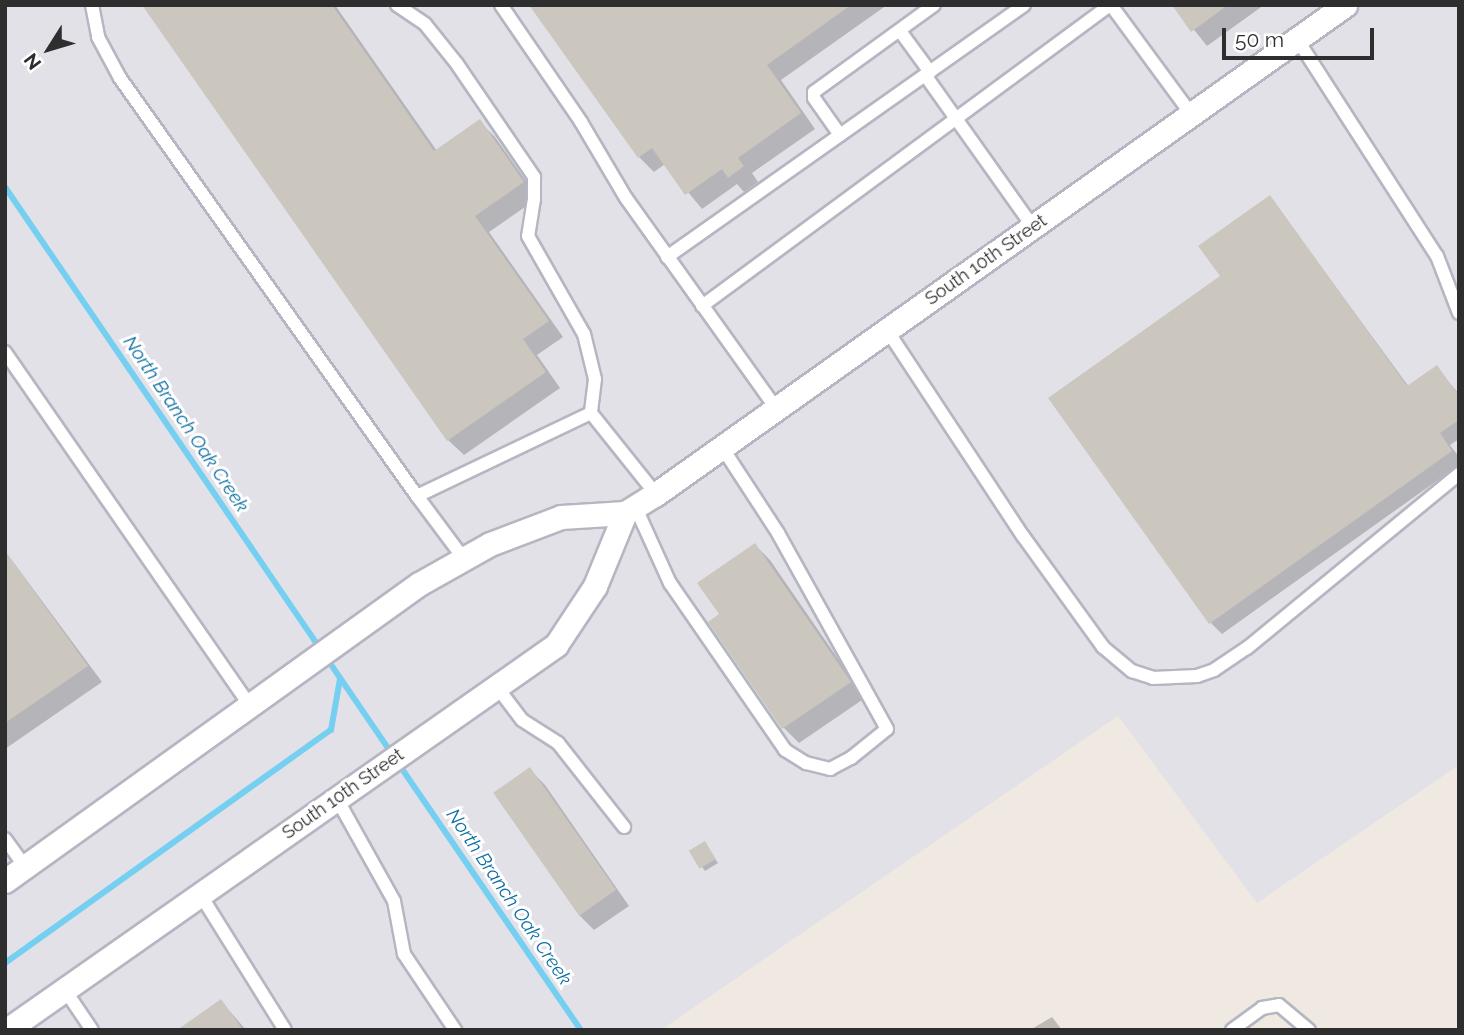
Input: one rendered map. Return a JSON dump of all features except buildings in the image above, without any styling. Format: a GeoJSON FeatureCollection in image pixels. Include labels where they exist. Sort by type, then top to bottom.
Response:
{"type":"FeatureCollection","features":[{"type":"Feature","properties":{"kind":"street","name":"South 10th Street"},"geometry":{"type":"LineString","coordinates":[[5,881],[419,584],[490,544],[561,517],[630,509],[656,494],[1345,5]]}},
{"type":"Feature","properties":{"kind":"street","name":"South 10th Street"},"geometry":{"type":"LineString","coordinates":[[9,1029],[556,645],[595,586],[630,509]]}},
{"type":"Feature","properties":{"kind":"lane"},"geometry":{"type":"LineString","coordinates":[[92,5],[98,37],[120,78],[464,559]]}},
{"type":"Feature","properties":{"kind":"lane"},"geometry":{"type":"LineString","coordinates":[[397,5],[425,24],[457,64],[534,177],[534,200],[528,236],[584,334],[594,379],[591,413],[656,494]]}},
{"type":"Feature","properties":{"kind":"lane"},"geometry":{"type":"LineString","coordinates":[[501,5],[581,122],[626,198],[776,408]]}},
{"type":"Feature","properties":{"kind":"lane"},"geometry":{"type":"LineString","coordinates":[[840,135],[814,98],[814,92],[934,5]]}},
{"type":"Feature","properties":{"kind":"lane"},"geometry":{"type":"LineString","coordinates":[[667,257],[1024,5]]}},
{"type":"Feature","properties":{"kind":"lane"},"geometry":{"type":"LineString","coordinates":[[702,306],[1110,5],[1191,114]]}},
{"type":"Feature","properties":{"kind":"lane"},"geometry":{"type":"LineString","coordinates":[[900,31],[956,119],[1032,227]]}},
{"type":"Feature","properties":{"kind":"lane"},"geometry":{"type":"LineString","coordinates":[[1297,39],[1437,256],[1459,313]]}},
{"type":"Feature","properties":{"kind":"lane"},"geometry":{"type":"LineString","coordinates":[[887,330],[1023,536],[1103,647],[1132,671],[1153,678],[1197,676],[1214,670],[1247,648],[1459,474]]}},
{"type":"Feature","properties":{"kind":"lane"},"geometry":{"type":"LineString","coordinates":[[8,361],[250,706]]}},
{"type":"Feature","properties":{"kind":"lane"},"geometry":{"type":"LineString","coordinates":[[417,496],[591,413]]}},
{"type":"Feature","properties":{"kind":"lane"},"geometry":{"type":"LineString","coordinates":[[630,509],[670,583],[785,750],[806,763],[830,769],[852,758],[887,729],[778,533],[722,447]]}},
{"type":"Feature","properties":{"kind":"lane"},"geometry":{"type":"LineString","coordinates":[[496,687],[522,719],[558,743],[624,827]]}},
{"type":"Feature","properties":{"kind":"lane"},"geometry":{"type":"LineString","coordinates":[[337,799],[394,901],[404,954],[455,1030]]}},
{"type":"Feature","properties":{"kind":"lane"},"geometry":{"type":"LineString","coordinates":[[5,839],[25,867]]}},
{"type":"Feature","properties":{"kind":"lane"},"geometry":{"type":"LineString","coordinates":[[200,894],[285,1030]]}},
{"type":"Feature","properties":{"kind":"lane"},"geometry":{"type":"LineString","coordinates":[[65,990],[92,1030]]}},
{"type":"Feature","properties":{"kind":"lane"},"geometry":{"type":"LineString","coordinates":[[1233,1030],[1262,1008],[1279,1004],[1309,1030]]}},
{"type":"Feature","properties":{"kind":"shaded area"},"geometry":{"type":"Polygon","coordinates":[[[5,5],[1459,5],[1459,765],[1257,903],[1118,716],[661,1030],[5,1030],[5,5]]]}},
{"type":"Feature","properties":{"kind":"waterway","name":"North Branch Oak Creek"},"geometry":{"type":"LineString","coordinates":[[5,187],[392,754]]}},
{"type":"Feature","properties":{"kind":"waterway","name":"North Branch Oak Creek"},"geometry":{"type":"LineString","coordinates":[[5,963],[331,730],[340,679]]}},
{"type":"Feature","properties":{"kind":"waterway","name":"North Branch Oak Creek"},"geometry":{"type":"LineString","coordinates":[[398,763],[581,1030]]}}]}
